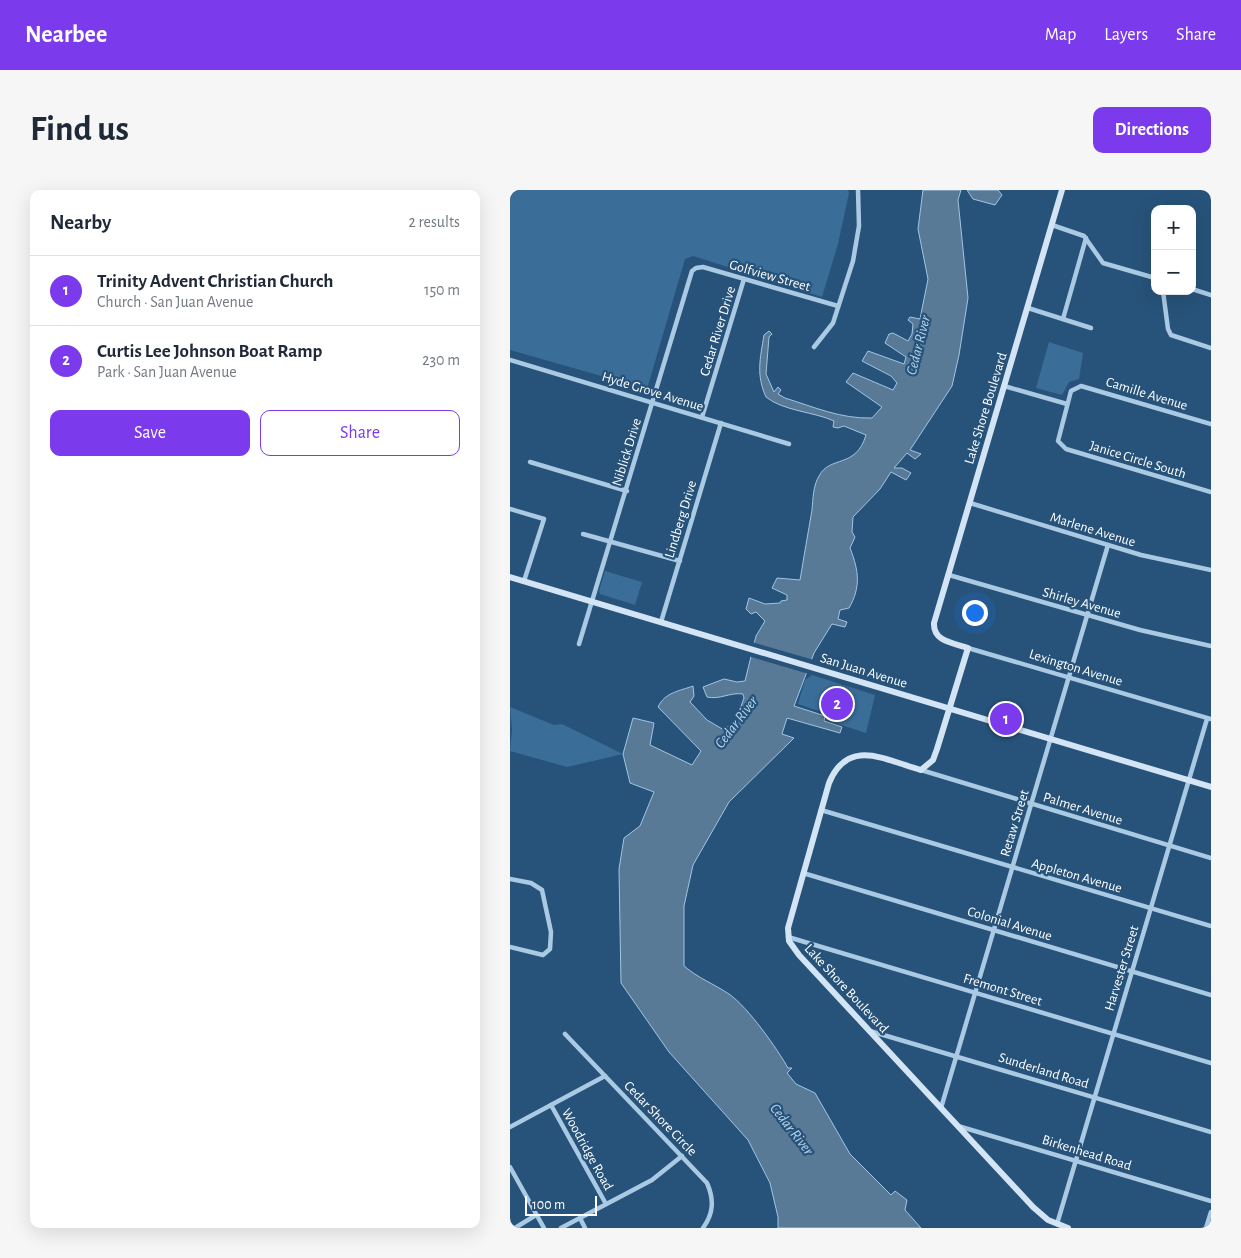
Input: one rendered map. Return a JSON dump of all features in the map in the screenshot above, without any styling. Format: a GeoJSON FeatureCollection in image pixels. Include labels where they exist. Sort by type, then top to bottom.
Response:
{"type":"FeatureCollection","features":[{"type":"Feature","properties":{"kind":"street"},"geometry":{"type":"LineString","coordinates":[[814,346],[833,323],[857,239],[860,211],[858,190]]}},
{"type":"Feature","properties":{"kind":"street","name":"Lake Shore Boulevard"},"geometry":{"type":"LineString","coordinates":[[936,634],[934,623],[1062,190]]}},
{"type":"Feature","properties":{"kind":"street"},"geometry":{"type":"LineString","coordinates":[[1052,225],[1078,233],[1086,238],[1103,263],[1151,277]]}},
{"type":"Feature","properties":{"kind":"street"},"geometry":{"type":"LineString","coordinates":[[1063,319],[1086,238]]}},
{"type":"Feature","properties":{"kind":"street","name":"Golfview Street"},"geometry":{"type":"LineString","coordinates":[[696,268],[703,268],[838,306]]}},
{"type":"Feature","properties":{"kind":"street","name":"Niblick Drive"},"geometry":{"type":"LineString","coordinates":[[579,644],[692,271],[696,268]]}},
{"type":"Feature","properties":{"kind":"street","name":"Cedar River Drive"},"geometry":{"type":"LineString","coordinates":[[702,417],[744,279]]}},
{"type":"Feature","properties":{"kind":"street"},"geometry":{"type":"LineString","coordinates":[[1196,289],[1211,295]]}},
{"type":"Feature","properties":{"kind":"street"},"geometry":{"type":"LineString","coordinates":[[1164,295],[1168,329],[1171,335],[1211,348]]}},
{"type":"Feature","properties":{"kind":"street"},"geometry":{"type":"LineString","coordinates":[[1028,308],[1091,328]]}},
{"type":"Feature","properties":{"kind":"street","name":"Hyde Grove Avenue"},"geometry":{"type":"LineString","coordinates":[[510,360],[789,444]]}},
{"type":"Feature","properties":{"kind":"street"},"geometry":{"type":"LineString","coordinates":[[1004,386],[1067,404]]}},
{"type":"Feature","properties":{"kind":"street","name":"Camille Avenue"},"geometry":{"type":"LineString","coordinates":[[1067,404],[1072,391],[1077,387],[1085,386],[1211,424]]}},
{"type":"Feature","properties":{"kind":"street","name":"Janice Circle South"},"geometry":{"type":"LineString","coordinates":[[1067,404],[1058,437],[1060,445],[1066,449],[1211,492]]}},
{"type":"Feature","properties":{"kind":"street","name":"Lindberg Drive"},"geometry":{"type":"LineString","coordinates":[[661,622],[721,423]]}},
{"type":"Feature","properties":{"kind":"street"},"geometry":{"type":"LineString","coordinates":[[530,462],[626,491]]}},
{"type":"Feature","properties":{"kind":"street","name":"Marlene Avenue"},"geometry":{"type":"LineString","coordinates":[[970,503],[1108,545],[1162,560],[1211,570]]}},
{"type":"Feature","properties":{"kind":"street"},"geometry":{"type":"LineString","coordinates":[[510,508],[544,518],[524,581]]}},
{"type":"Feature","properties":{"kind":"street"},"geometry":{"type":"LineString","coordinates":[[583,534],[612,540],[680,561]]}},
{"type":"Feature","properties":{"kind":"street","name":"Retaw Street"},"geometry":{"type":"LineString","coordinates":[[941,1108],[1108,545]]}},
{"type":"Feature","properties":{"kind":"street","name":"Shirley Avenue"},"geometry":{"type":"LineString","coordinates":[[949,575],[1087,615],[1211,646]]}},
{"type":"Feature","properties":{"kind":"street","name":"San Juan Avenue"},"geometry":{"type":"LineString","coordinates":[[510,577],[1211,787]]}},
{"type":"Feature","properties":{"kind":"street","name":"Lexington Avenue"},"geometry":{"type":"LineString","coordinates":[[936,634],[943,640],[968,648],[1209,719]]}},
{"type":"Feature","properties":{"kind":"street"},"geometry":{"type":"LineString","coordinates":[[921,770],[933,760],[968,648]]}},
{"type":"Feature","properties":{"kind":"street","name":"Harvester Street"},"geometry":{"type":"LineString","coordinates":[[1057,1224],[1209,719]]}},
{"type":"Feature","properties":{"kind":"street","name":"Lake Shore Boulevard"},"geometry":{"type":"LineString","coordinates":[[921,770],[861,754],[842,762],[833,773],[788,920],[788,937],[798,955],[958,1125],[1033,1208],[1057,1224],[1068,1228]]}},
{"type":"Feature","properties":{"kind":"street","name":"Palmer Avenue"},"geometry":{"type":"LineString","coordinates":[[921,770],[1211,858]]}},
{"type":"Feature","properties":{"kind":"street","name":"Appleton Avenue"},"geometry":{"type":"LineString","coordinates":[[821,810],[1211,926]]}},
{"type":"Feature","properties":{"kind":"street","name":"Colonial Avenue"},"geometry":{"type":"LineString","coordinates":[[802,873],[1211,995]]}},
{"type":"Feature","properties":{"kind":"street"},"geometry":{"type":"LineString","coordinates":[[510,879],[531,883],[542,890],[550,932],[550,949],[547,953],[538,955],[510,947]]}},
{"type":"Feature","properties":{"kind":"street","name":"Fremont Street"},"geometry":{"type":"LineString","coordinates":[[788,937],[1211,1063]]}},
{"type":"Feature","properties":{"kind":"street","name":"Sunderland Road"},"geometry":{"type":"LineString","coordinates":[[869,1031],[1211,1132]]}},
{"type":"Feature","properties":{"kind":"street","name":"Cedar Shore Circle"},"geometry":{"type":"LineString","coordinates":[[565,1034],[702,1176],[710,1190],[712,1212],[703,1228]]}},
{"type":"Feature","properties":{"kind":"street"},"geometry":{"type":"LineString","coordinates":[[510,1126],[605,1076]]}},
{"type":"Feature","properties":{"kind":"street","name":"Woodridge Road"},"geometry":{"type":"LineString","coordinates":[[551,1105],[606,1204]]}},
{"type":"Feature","properties":{"kind":"street","name":"Birkenhead Road"},"geometry":{"type":"LineString","coordinates":[[958,1125],[1211,1201]]}},
{"type":"Feature","properties":{"kind":"street"},"geometry":{"type":"LineString","coordinates":[[562,1228],[652,1180],[682,1156]]}},
{"type":"Feature","properties":{"kind":"street"},"geometry":{"type":"LineString","coordinates":[[510,1167],[544,1228]]}},
{"type":"Feature","properties":{"kind":"street"},"geometry":{"type":"LineString","coordinates":[[1206,1228],[1211,1212]]}},
{"type":"Feature","properties":{"kind":"street"},"geometry":{"type":"LineString","coordinates":[[515,1228],[536,1215]]}},
{"type":"Feature","properties":{"kind":"street"},"geometry":{"type":"LineString","coordinates":[[580,1218],[585,1228]]}},
{"type":"Feature","properties":{"kind":"shaded area"},"geometry":{"type":"Polygon","coordinates":[[[510,190],[848,190],[849,193],[838,244],[822,297],[693,256],[685,259],[647,389],[510,350],[510,190]]]}},
{"type":"Feature","properties":{"kind":"shaded area"},"geometry":{"type":"Polygon","coordinates":[[[1049,342],[1083,353],[1079,379],[1069,382],[1062,395],[1036,388],[1049,342]]]}},
{"type":"Feature","properties":{"kind":"shaded area"},"geometry":{"type":"Polygon","coordinates":[[[605,571],[642,582],[635,605],[600,594],[599,591],[605,571]]]}},
{"type":"Feature","properties":{"kind":"shaded area"},"geometry":{"type":"Polygon","coordinates":[[[812,675],[875,695],[866,733],[826,720],[828,714],[798,704],[805,680],[812,675]]]}},
{"type":"Feature","properties":{"kind":"shaded area"},"geometry":{"type":"Polygon","coordinates":[[[510,707],[554,725],[562,724],[623,754],[567,767],[510,751],[512,730],[510,707]]]}},
{"type":"Feature","properties":{"kind":"water","name":"Cedar River"},"geometry":{"type":"Polygon","coordinates":[[[923,190],[961,190],[958,200],[968,298],[952,386],[910,450],[921,454],[915,459],[907,453],[894,468],[902,468],[911,473],[906,480],[891,472],[880,489],[853,517],[852,532],[855,537],[850,548],[857,572],[857,586],[849,608],[840,610],[838,619],[847,622],[845,627],[832,624],[814,653],[794,706],[825,716],[824,721],[842,727],[840,733],[787,718],[782,734],[794,738],[729,802],[693,865],[684,906],[684,966],[737,1000],[770,1040],[788,1068],[792,1068],[787,1073],[796,1084],[815,1093],[850,1154],[891,1195],[895,1191],[907,1200],[905,1210],[921,1228],[778,1228],[778,1217],[770,1183],[748,1140],[669,1052],[621,983],[619,869],[624,838],[640,826],[654,792],[630,783],[623,754],[633,718],[654,723],[650,745],[692,765],[701,751],[658,707],[669,695],[693,686],[694,696],[690,702],[707,720],[724,730],[736,720],[744,698],[743,694],[712,698],[707,697],[703,687],[724,679],[737,682],[745,681],[756,636],[765,621],[756,612],[751,614],[746,609],[749,598],[765,604],[780,603],[787,600],[787,595],[772,588],[777,578],[800,580],[817,480],[824,470],[856,453],[862,446],[866,435],[844,426],[833,427],[834,421],[781,405],[766,397],[760,374],[760,359],[764,335],[769,331],[772,334],[769,337],[766,374],[774,392],[778,387],[781,390],[778,394],[785,398],[817,409],[849,417],[872,418],[882,407],[846,382],[853,373],[893,390],[897,383],[891,376],[862,361],[868,351],[904,364],[906,357],[885,343],[889,334],[893,333],[908,341],[912,334],[913,324],[908,320],[910,317],[920,319],[928,279],[918,229],[923,190]]]}},
{"type":"Feature","properties":{"kind":"water"},"geometry":{"type":"Polygon","coordinates":[[[967,190],[998,190],[1002,195],[995,205],[973,199],[967,190]]]}},
{"type":"Feature","properties":{"kind":"pier"},"geometry":{"type":"Polygon","coordinates":[[[752,642],[814,660],[809,674],[748,656],[752,642]]]}},
{"type":"Feature","properties":{"kind":"place","name":"Curtis Lee Johnson Boat Ramp"},"geometry":{"type":"Point","coordinates":[837,704]}},
{"type":"Feature","properties":{"kind":"place","name":"Trinity Advent Christian Church"},"geometry":{"type":"Point","coordinates":[1006,719]}}]}
